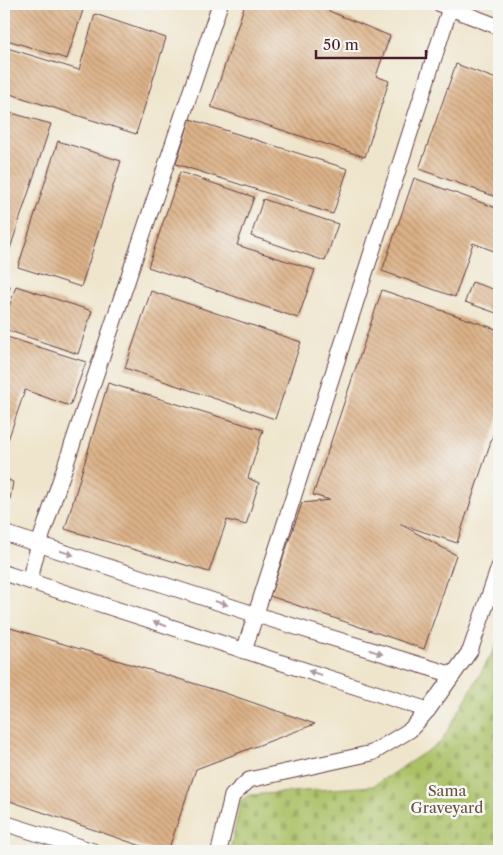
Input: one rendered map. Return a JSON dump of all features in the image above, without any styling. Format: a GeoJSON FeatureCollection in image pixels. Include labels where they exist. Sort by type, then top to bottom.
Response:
{"type":"FeatureCollection","features":[{"type":"Feature","properties":{"kind":"street"},"geometry":{"type":"LineString","coordinates":[[29,581],[39,544],[220,4]]}},
{"type":"Feature","properties":{"kind":"street"},"geometry":{"type":"LineString","coordinates":[[244,650],[257,614],[445,6],[499,27]]}},
{"type":"Feature","properties":{"kind":"street"},"geometry":{"type":"LineString","coordinates":[[4,533],[453,676]]}},
{"type":"Feature","properties":{"kind":"street"},"geometry":{"type":"LineString","coordinates":[[219,851],[232,796],[249,780],[372,753],[410,730],[428,710],[470,651],[499,567]]}},
{"type":"Feature","properties":{"kind":"street"},"geometry":{"type":"LineString","coordinates":[[4,573],[428,710]]}},
{"type":"Feature","properties":{"kind":"street"},"geometry":{"type":"LineString","coordinates":[[4,823],[93,851]]}},
{"type":"Feature","properties":{"kind":"green space","name":"Sama Graveyard"},"geometry":{"type":"Polygon","coordinates":[[[499,641],[499,851],[230,851],[241,800],[249,795],[373,786],[441,742],[499,641]]]}},
{"type":"Feature","properties":{"kind":"building"},"geometry":{"type":"Polygon","coordinates":[[[4,4],[85,4],[67,59],[4,39],[4,4]]]}},
{"type":"Feature","properties":{"kind":"building"},"geometry":{"type":"Polygon","coordinates":[[[245,4],[312,4],[390,36],[376,76],[389,81],[365,157],[211,107],[245,4]]]}},
{"type":"Feature","properties":{"kind":"building"},"geometry":{"type":"Polygon","coordinates":[[[95,14],[166,38],[136,134],[4,92],[4,47],[79,70],[95,14]]]}},
{"type":"Feature","properties":{"kind":"building"},"geometry":{"type":"Polygon","coordinates":[[[456,64],[499,80],[499,198],[419,169],[456,64]]]}},
{"type":"Feature","properties":{"kind":"building"},"geometry":{"type":"Polygon","coordinates":[[[4,111],[51,124],[4,267],[4,111]]]}},
{"type":"Feature","properties":{"kind":"building"},"geometry":{"type":"Polygon","coordinates":[[[190,119],[348,169],[333,214],[176,164],[190,119]]]}},
{"type":"Feature","properties":{"kind":"building"},"geometry":{"type":"Polygon","coordinates":[[[58,141],[121,161],[81,287],[18,267],[58,141]]]}},
{"type":"Feature","properties":{"kind":"building"},"geometry":{"type":"Polygon","coordinates":[[[180,172],[254,197],[237,245],[315,270],[298,318],[148,267],[180,172]]]}},
{"type":"Feature","properties":{"kind":"building"},"geometry":{"type":"Polygon","coordinates":[[[414,178],[499,209],[499,253],[473,243],[455,297],[382,271],[414,178]]]}},
{"type":"Feature","properties":{"kind":"building"},"geometry":{"type":"Polygon","coordinates":[[[263,199],[338,224],[325,261],[251,236],[263,199]]]}},
{"type":"Feature","properties":{"kind":"building"},"geometry":{"type":"Polygon","coordinates":[[[472,282],[499,291],[499,314],[465,302],[472,282]]]}},
{"type":"Feature","properties":{"kind":"building"},"geometry":{"type":"Polygon","coordinates":[[[4,284],[10,286],[4,304],[4,284]]]}},
{"type":"Feature","properties":{"kind":"building"},"geometry":{"type":"Polygon","coordinates":[[[16,286],[92,311],[78,354],[4,329],[4,323],[16,286]]]}},
{"type":"Feature","properties":{"kind":"building"},"geometry":{"type":"Polygon","coordinates":[[[382,290],[499,330],[499,417],[457,543],[400,524],[456,555],[424,649],[270,596],[302,503],[330,500],[313,495],[382,290]]]}},
{"type":"Feature","properties":{"kind":"building"},"geometry":{"type":"Polygon","coordinates":[[[151,291],[301,342],[275,419],[125,368],[151,291]]]}},
{"type":"Feature","properties":{"kind":"building"},"geometry":{"type":"Polygon","coordinates":[[[4,336],[86,362],[70,406],[25,390],[8,440],[4,439],[4,336]]]}},
{"type":"Feature","properties":{"kind":"building"},"geometry":{"type":"Polygon","coordinates":[[[108,383],[263,430],[248,478],[259,483],[246,525],[227,520],[209,572],[65,529],[108,383]]]}},
{"type":"Feature","properties":{"kind":"building"},"geometry":{"type":"Polygon","coordinates":[[[4,478],[13,482],[10,499],[4,497],[4,478]]]}},
{"type":"Feature","properties":{"kind":"building"},"geometry":{"type":"Polygon","coordinates":[[[4,626],[222,692],[315,724],[196,769],[168,851],[156,851],[4,799],[4,626]]]}}]}
